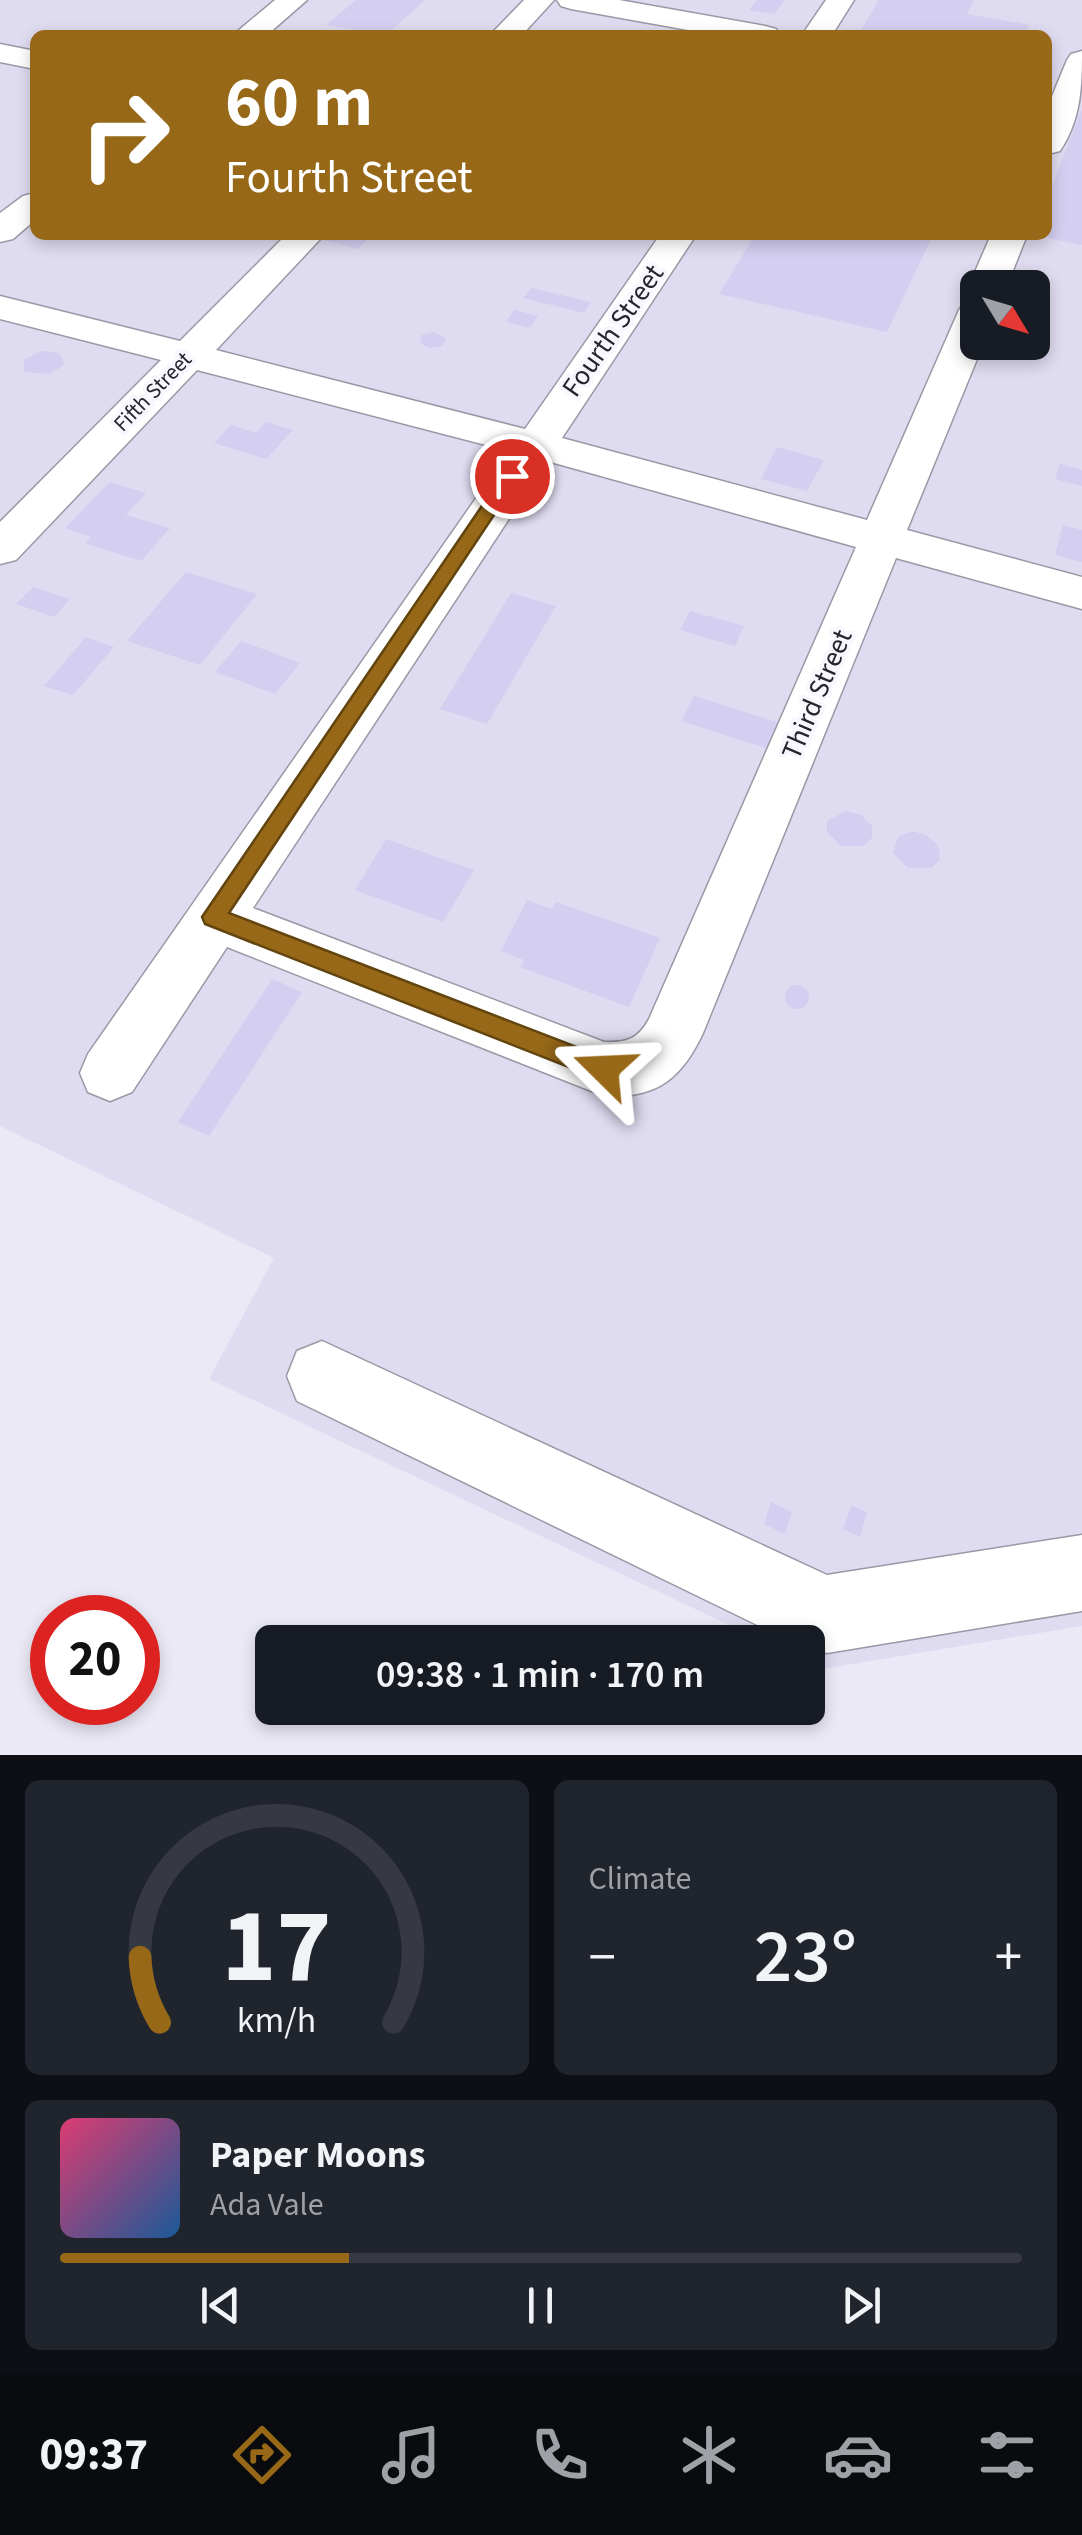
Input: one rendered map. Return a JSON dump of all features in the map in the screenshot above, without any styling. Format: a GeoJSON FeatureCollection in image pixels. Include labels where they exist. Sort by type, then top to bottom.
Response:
{"type":"FeatureCollection","features":[{"type":"Feature","properties":{"kind":"lane"},"geometry":{"type":"LineString","coordinates":[[254,30],[293,0]]}},
{"type":"Feature","properties":{"kind":"lane"},"geometry":{"type":"LineString","coordinates":[[510,30],[540,0]]}},
{"type":"Feature","properties":{"kind":"lane"},"geometry":{"type":"LineString","coordinates":[[571,0],[737,30]]}},
{"type":"Feature","properties":{"kind":"lane"},"geometry":{"type":"LineString","coordinates":[[820,30],[840,0]]}},
{"type":"Feature","properties":{"kind":"lane"},"geometry":{"type":"LineString","coordinates":[[0,53],[30,59]]}},
{"type":"Feature","properties":{"kind":"lane"},"geometry":{"type":"LineString","coordinates":[[1052,133],[1070,81]]}},
{"type":"Feature","properties":{"kind":"lane"},"geometry":{"type":"LineString","coordinates":[[0,231],[30,208]]}},
{"type":"Feature","properties":{"kind":"lane","name":"Fifth Street"},"geometry":{"type":"LineString","coordinates":[[0,549],[301,240]]}},
{"type":"Feature","properties":{"kind":"lane","name":"Fourth Street"},"geometry":{"type":"LineString","coordinates":[[110,1073],[675,240]]}},
{"type":"Feature","properties":{"kind":"lane"},"geometry":{"type":"LineString","coordinates":[[994,270],[1007,240]]}},
{"type":"Feature","properties":{"kind":"lane"},"geometry":{"type":"LineString","coordinates":[[0,307],[533,444],[1082,593]]}},
{"type":"Feature","properties":{"kind":"lane","name":"Third Street"},"geometry":{"type":"LineString","coordinates":[[214,917],[604,1069],[640,1068],[666,1048],[673,1033],[960,353]]}},
{"type":"Feature","properties":{"kind":"lane"},"geometry":{"type":"LineString","coordinates":[[322,1376],[827,1614],[1082,1573]]}},
{"type":"Feature","properties":{"kind":"shaded area"},"geometry":{"type":"Polygon","coordinates":[[[0,0],[1082,0],[1082,1626],[825,1669],[825,1625],[729,1625],[209,1379],[274,1258],[0,1126],[0,0]]]}},
{"type":"Feature","properties":{"kind":"building"},"geometry":{"type":"Polygon","coordinates":[[[356,0],[425,0],[392,30],[326,25],[356,0]]]}},
{"type":"Feature","properties":{"kind":"building"},"geometry":{"type":"Polygon","coordinates":[[[757,0],[785,0],[774,14],[749,10],[757,0]]]}},
{"type":"Feature","properties":{"kind":"building"},"geometry":{"type":"Polygon","coordinates":[[[879,0],[974,0],[967,14],[1029,25],[1027,30],[861,30],[879,0]]]}},
{"type":"Feature","properties":{"kind":"building"},"geometry":{"type":"Polygon","coordinates":[[[1082,109],[1082,245],[1052,239],[1052,186],[1082,109]]]}},
{"type":"Feature","properties":{"kind":"building"},"geometry":{"type":"Polygon","coordinates":[[[323,240],[366,240],[358,249],[323,240]]]}},
{"type":"Feature","properties":{"kind":"building"},"geometry":{"type":"Polygon","coordinates":[[[752,240],[931,240],[887,332],[719,294],[752,240]]]}},
{"type":"Feature","properties":{"kind":"building"},"geometry":{"type":"Polygon","coordinates":[[[531,288],[591,302],[584,313],[523,298],[531,288]]]}},
{"type":"Feature","properties":{"kind":"building"},"geometry":{"type":"Polygon","coordinates":[[[514,310],[538,316],[530,328],[506,322],[514,310]]]}},
{"type":"Feature","properties":{"kind":"building"},"geometry":{"type":"Polygon","coordinates":[[[434,332],[446,338],[442,346],[429,348],[420,343],[422,335],[434,332]]]}},
{"type":"Feature","properties":{"kind":"building"},"geometry":{"type":"Polygon","coordinates":[[[41,351],[59,353],[65,364],[50,374],[24,372],[24,360],[41,351]]]}},
{"type":"Feature","properties":{"kind":"building"},"geometry":{"type":"Polygon","coordinates":[[[266,422],[293,430],[266,459],[214,443],[231,425],[256,433],[266,422]]]}},
{"type":"Feature","properties":{"kind":"building"},"geometry":{"type":"Polygon","coordinates":[[[777,447],[824,460],[807,491],[761,479],[777,447]]]}},
{"type":"Feature","properties":{"kind":"building"},"geometry":{"type":"Polygon","coordinates":[[[1060,464],[1082,470],[1082,486],[1055,479],[1060,464]]]}},
{"type":"Feature","properties":{"kind":"building"},"geometry":{"type":"Polygon","coordinates":[[[110,482],[146,493],[126,515],[170,528],[141,561],[85,543],[91,537],[65,528],[110,482]]]}},
{"type":"Feature","properties":{"kind":"building"},"geometry":{"type":"Polygon","coordinates":[[[1063,525],[1082,530],[1082,562],[1055,555],[1063,525]]]}},
{"type":"Feature","properties":{"kind":"building"},"geometry":{"type":"Polygon","coordinates":[[[186,572],[257,594],[200,665],[127,641],[186,572]]]}},
{"type":"Feature","properties":{"kind":"building"},"geometry":{"type":"Polygon","coordinates":[[[33,587],[70,599],[54,617],[16,604],[33,587]]]}},
{"type":"Feature","properties":{"kind":"building"},"geometry":{"type":"Polygon","coordinates":[[[511,593],[556,606],[487,724],[440,709],[511,593]]]}},
{"type":"Feature","properties":{"kind":"building"},"geometry":{"type":"Polygon","coordinates":[[[690,611],[744,626],[735,646],[680,630],[690,611]]]}},
{"type":"Feature","properties":{"kind":"building"},"geometry":{"type":"Polygon","coordinates":[[[86,637],[114,647],[73,695],[44,686],[86,637]]]}},
{"type":"Feature","properties":{"kind":"building"},"geometry":{"type":"Polygon","coordinates":[[[241,641],[300,663],[275,694],[215,672],[241,641]]]}},
{"type":"Feature","properties":{"kind":"building"},"geometry":{"type":"Polygon","coordinates":[[[694,696],[780,723],[769,749],[681,721],[694,696]]]}},
{"type":"Feature","properties":{"kind":"building"},"geometry":{"type":"Polygon","coordinates":[[[846,811],[861,815],[872,826],[872,838],[863,846],[841,846],[827,832],[827,821],[846,811]]]}},
{"type":"Feature","properties":{"kind":"building"},"geometry":{"type":"Polygon","coordinates":[[[912,831],[928,836],[939,847],[940,860],[931,868],[908,868],[893,853],[898,837],[912,831]]]}},
{"type":"Feature","properties":{"kind":"building"},"geometry":{"type":"Polygon","coordinates":[[[386,839],[474,870],[443,922],[355,890],[386,839]]]}},
{"type":"Feature","properties":{"kind":"building"},"geometry":{"type":"Polygon","coordinates":[[[527,900],[552,909],[556,902],[660,938],[629,1007],[520,967],[524,960],[501,951],[527,900]]]}},
{"type":"Feature","properties":{"kind":"building"},"geometry":{"type":"Polygon","coordinates":[[[272,979],[302,992],[209,1136],[178,1122],[272,979]]]}},
{"type":"Feature","properties":{"kind":"building"},"geometry":{"type":"Polygon","coordinates":[[[797,985],[809,997],[797,1009],[785,997],[797,985]]]}},
{"type":"Feature","properties":{"kind":"building"},"geometry":{"type":"Polygon","coordinates":[[[771,1502],[792,1512],[785,1534],[764,1524],[771,1502]]]}},
{"type":"Feature","properties":{"kind":"building"},"geometry":{"type":"Polygon","coordinates":[[[851,1505],[867,1512],[860,1537],[843,1529],[851,1505]]]}},
{"type":"Feature","properties":{"kind":"route"},"geometry":{"type":"LineString","coordinates":[[512,476],[214,917],[604,1069]]}}]}
